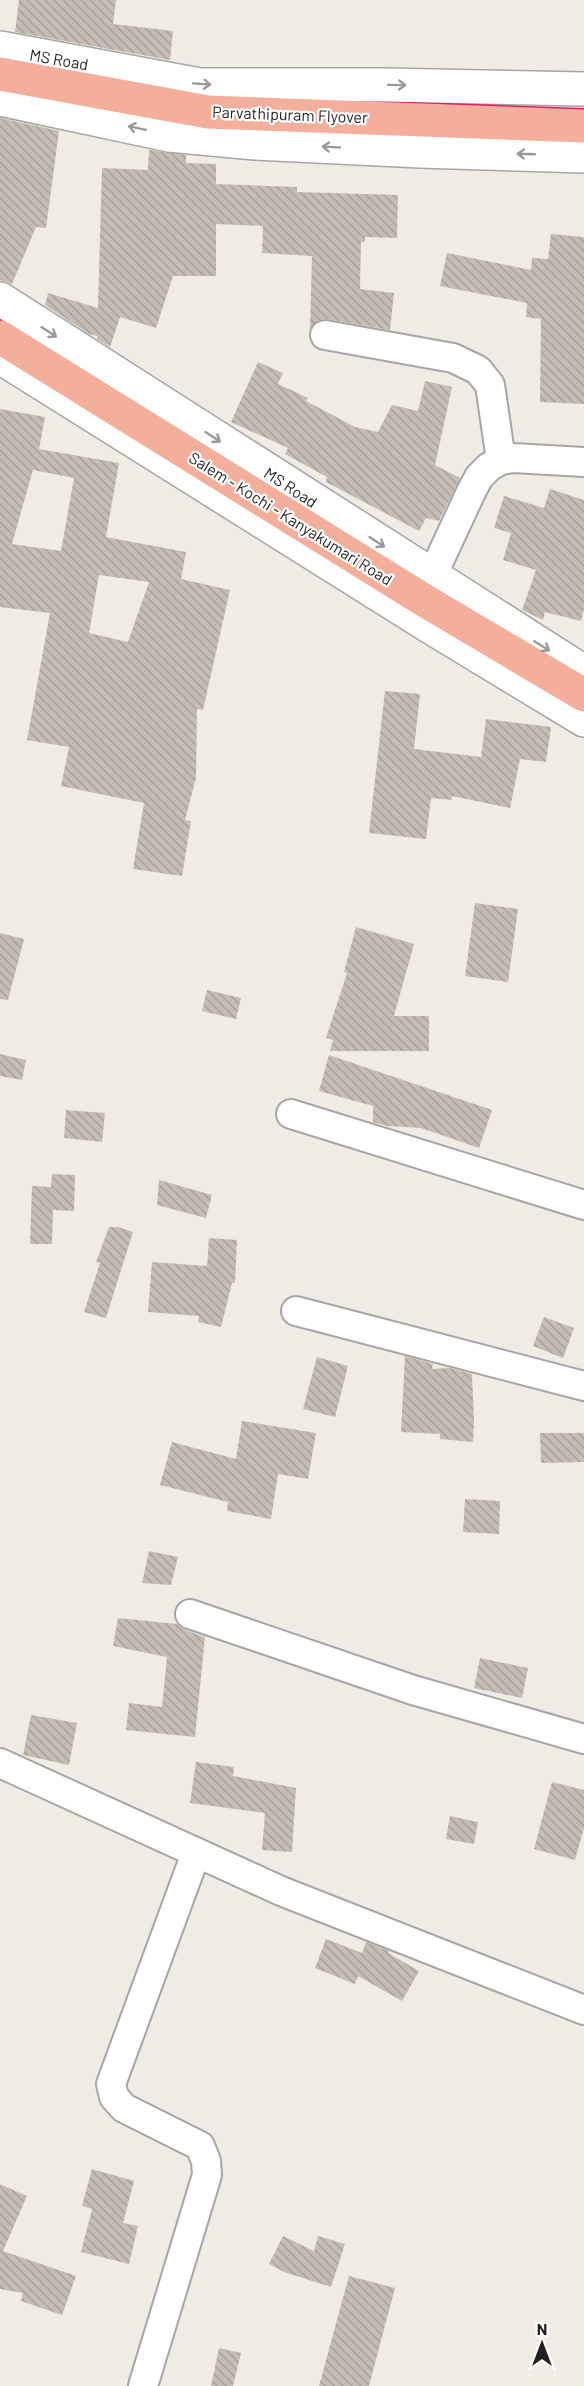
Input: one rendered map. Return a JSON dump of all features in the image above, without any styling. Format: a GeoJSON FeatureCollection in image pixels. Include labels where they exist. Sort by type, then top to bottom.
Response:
{"type":"FeatureCollection","features":[{"type":"Feature","properties":{"kind":"highway","name":"Parvathipuram Flyover"},"geometry":{"type":"LineString","coordinates":[[0,74],[208,112],[584,126]]}},
{"type":"Feature","properties":{"kind":"highway","name":"Salem - Kochi - Kanyakumari Road"},"geometry":{"type":"LineString","coordinates":[[0,337],[422,599],[584,695]]}},
{"type":"Feature","properties":{"kind":"street","name":"MS Road"},"geometry":{"type":"LineString","coordinates":[[0,48],[200,85],[385,85],[584,89]]}},
{"type":"Feature","properties":{"kind":"street"},"geometry":{"type":"LineString","coordinates":[[0,99],[180,136],[255,143],[584,156]]}},
{"type":"Feature","properties":{"kind":"street","name":"MS Road"},"geometry":{"type":"LineString","coordinates":[[0,299],[584,672]]}},
{"type":"Feature","properties":{"kind":"street"},"geometry":{"type":"LineString","coordinates":[[325,335],[453,358],[478,370],[490,385],[501,460]]}},
{"type":"Feature","properties":{"kind":"street"},"geometry":{"type":"LineString","coordinates":[[0,357],[429,626],[584,720]]}},
{"type":"Feature","properties":{"kind":"street"},"geometry":{"type":"LineString","coordinates":[[432,576],[479,477],[489,467],[501,460],[527,458],[584,462]]}},
{"type":"Feature","properties":{"kind":"street"},"geometry":{"type":"LineString","coordinates":[[291,1114],[584,1205]]}},
{"type":"Feature","properties":{"kind":"street"},"geometry":{"type":"LineString","coordinates":[[296,1311],[584,1386]]}},
{"type":"Feature","properties":{"kind":"street"},"geometry":{"type":"LineString","coordinates":[[190,1614],[413,1689],[584,1739]]}},
{"type":"Feature","properties":{"kind":"street"},"geometry":{"type":"LineString","coordinates":[[0,1762],[281,1892],[584,2010]]}},
{"type":"Feature","properties":{"kind":"street"},"geometry":{"type":"LineString","coordinates":[[143,2386],[207,2175],[206,2161],[200,2146],[124,2108],[114,2097],[111,2084],[196,1852]]}},
{"type":"Feature","properties":{"kind":"building"},"geometry":{"type":"Polygon","coordinates":[[[19,0],[116,0],[113,24],[173,31],[170,60],[15,32],[19,0]]]}},
{"type":"Feature","properties":{"kind":"building"},"geometry":{"type":"Polygon","coordinates":[[[0,118],[59,131],[46,228],[36,227],[12,284],[0,280],[0,118]]]}},
{"type":"Feature","properties":{"kind":"building"},"geometry":{"type":"Polygon","coordinates":[[[149,150],[186,155],[186,163],[216,164],[216,184],[297,187],[297,192],[398,195],[397,238],[365,237],[365,242],[361,242],[360,289],[394,293],[390,330],[327,319],[319,320],[310,328],[312,256],[262,253],[263,226],[216,224],[216,276],[173,276],[156,328],[120,317],[110,347],[97,339],[97,336],[89,334],[45,305],[48,293],[98,308],[102,168],[148,170],[149,150]]]}},
{"type":"Feature","properties":{"kind":"building"},"geometry":{"type":"Polygon","coordinates":[[[551,234],[584,237],[584,404],[540,402],[541,319],[526,317],[527,303],[440,286],[447,253],[531,270],[532,258],[548,259],[551,234]]]}},
{"type":"Feature","properties":{"kind":"building"},"geometry":{"type":"Polygon","coordinates":[[[258,362],[283,373],[278,384],[308,398],[306,401],[355,427],[378,432],[392,405],[418,411],[425,381],[452,387],[435,465],[460,478],[439,521],[426,518],[419,531],[326,482],[327,477],[285,454],[288,448],[231,422],[258,362]]]}},
{"type":"Feature","properties":{"kind":"building"},"geometry":{"type":"Polygon","coordinates":[[[0,409],[45,417],[39,449],[119,463],[106,537],[186,552],[181,579],[230,590],[203,710],[197,709],[196,778],[185,820],[191,821],[182,876],[133,869],[144,803],[61,786],[69,747],[27,740],[50,613],[0,607],[0,409]],[[33,470],[12,544],[61,551],[74,478],[33,470]],[[99,575],[89,633],[128,642],[149,582],[99,575]]]}},
{"type":"Feature","properties":{"kind":"building"},"geometry":{"type":"Polygon","coordinates":[[[550,489],[584,500],[584,609],[581,621],[545,612],[543,620],[522,610],[536,570],[503,560],[511,533],[494,528],[504,496],[544,508],[550,489]]]}},
{"type":"Feature","properties":{"kind":"building"},"geometry":{"type":"Polygon","coordinates":[[[385,691],[420,694],[414,749],[481,757],[486,719],[551,727],[546,762],[520,759],[510,808],[452,796],[452,800],[431,798],[426,839],[369,833],[385,691]]]}},
{"type":"Feature","properties":{"kind":"building"},"geometry":{"type":"Polygon","coordinates":[[[475,903],[518,909],[508,982],[465,976],[475,903]]]}},
{"type":"Feature","properties":{"kind":"building"},"geometry":{"type":"Polygon","coordinates":[[[356,927],[414,944],[394,1016],[429,1016],[429,1051],[330,1051],[333,1040],[326,1038],[347,973],[344,972],[356,927]]]}},
{"type":"Feature","properties":{"kind":"building"},"geometry":{"type":"Polygon","coordinates":[[[0,933],[24,939],[8,1000],[0,999],[0,933]]]}},
{"type":"Feature","properties":{"kind":"building"},"geometry":{"type":"Polygon","coordinates":[[[207,990],[241,998],[236,1019],[202,1011],[207,990]]]}},
{"type":"Feature","properties":{"kind":"building"},"geometry":{"type":"Polygon","coordinates":[[[0,1054],[26,1060],[22,1080],[0,1076],[0,1054]]]}},
{"type":"Feature","properties":{"kind":"building"},"geometry":{"type":"Polygon","coordinates":[[[329,1055],[492,1110],[479,1148],[421,1128],[387,1126],[373,1122],[373,1106],[319,1091],[329,1055]]]}},
{"type":"Feature","properties":{"kind":"building"},"geometry":{"type":"Polygon","coordinates":[[[66,1110],[105,1113],[102,1142],[64,1138],[66,1110]]]}},
{"type":"Feature","properties":{"kind":"building"},"geometry":{"type":"Polygon","coordinates":[[[52,1174],[75,1175],[74,1211],[53,1210],[52,1244],[30,1244],[32,1186],[51,1187],[52,1174]]]}},
{"type":"Feature","properties":{"kind":"building"},"geometry":{"type":"Polygon","coordinates":[[[159,1180],[212,1195],[206,1218],[157,1205],[159,1180]]]}},
{"type":"Feature","properties":{"kind":"building"},"geometry":{"type":"Polygon","coordinates":[[[109,1227],[118,1227],[133,1232],[106,1318],[84,1312],[100,1263],[96,1262],[109,1227]]]}},
{"type":"Feature","properties":{"kind":"building"},"geometry":{"type":"Polygon","coordinates":[[[209,1238],[237,1240],[235,1283],[232,1283],[221,1327],[198,1322],[199,1316],[148,1312],[152,1262],[207,1266],[209,1238]]]}},
{"type":"Feature","properties":{"kind":"building"},"geometry":{"type":"Polygon","coordinates":[[[544,1317],[574,1328],[563,1358],[533,1346],[544,1317]]]}},
{"type":"Feature","properties":{"kind":"building"},"geometry":{"type":"Polygon","coordinates":[[[405,1356],[433,1364],[432,1369],[450,1368],[472,1374],[473,1442],[440,1439],[440,1434],[401,1432],[405,1356]]]}},
{"type":"Feature","properties":{"kind":"building"},"geometry":{"type":"Polygon","coordinates":[[[317,1357],[348,1366],[335,1417],[303,1409],[317,1357]]]}},
{"type":"Feature","properties":{"kind":"building"},"geometry":{"type":"Polygon","coordinates":[[[242,1421],[316,1433],[308,1479],[278,1474],[271,1519],[227,1511],[228,1502],[160,1485],[172,1442],[236,1459],[242,1421]]]}},
{"type":"Feature","properties":{"kind":"building"},"geometry":{"type":"Polygon","coordinates":[[[540,1433],[584,1433],[584,1462],[541,1463],[540,1433]]]}},
{"type":"Feature","properties":{"kind":"building"},"geometry":{"type":"Polygon","coordinates":[[[465,1499],[500,1501],[499,1534],[463,1532],[465,1499]]]}},
{"type":"Feature","properties":{"kind":"building"},"geometry":{"type":"Polygon","coordinates":[[[149,1551],[178,1557],[171,1585],[142,1583],[149,1551]]]}},
{"type":"Feature","properties":{"kind":"building"},"geometry":{"type":"Polygon","coordinates":[[[118,1618],[177,1624],[185,1630],[205,1637],[195,1737],[126,1730],[129,1703],[162,1707],[167,1657],[113,1646],[118,1618]]]}},
{"type":"Feature","properties":{"kind":"building"},"geometry":{"type":"Polygon","coordinates":[[[480,1658],[528,1668],[522,1698],[474,1688],[480,1658]]]}},
{"type":"Feature","properties":{"kind":"building"},"geometry":{"type":"Polygon","coordinates":[[[31,1715],[77,1723],[69,1765],[23,1755],[31,1715]]]}},
{"type":"Feature","properties":{"kind":"building"},"geometry":{"type":"Polygon","coordinates":[[[196,1762],[234,1767],[233,1776],[296,1788],[292,1852],[262,1850],[265,1813],[190,1803],[196,1762]]]}},
{"type":"Feature","properties":{"kind":"building"},"geometry":{"type":"Polygon","coordinates":[[[552,1782],[584,1790],[584,1828],[575,1860],[534,1849],[552,1782]]]}},
{"type":"Feature","properties":{"kind":"building"},"geometry":{"type":"Polygon","coordinates":[[[450,1816],[478,1822],[474,1844],[446,1839],[450,1816]]]}},
{"type":"Feature","properties":{"kind":"building"},"geometry":{"type":"Polygon","coordinates":[[[326,1939],[362,1953],[366,1942],[389,1951],[388,1953],[419,1971],[402,2001],[358,1976],[355,1984],[315,1968],[326,1939]]]}},
{"type":"Feature","properties":{"kind":"building"},"geometry":{"type":"Polygon","coordinates":[[[92,2169],[134,2181],[123,2223],[138,2226],[129,2264],[81,2252],[92,2209],[82,2206],[92,2169]]]}},
{"type":"Feature","properties":{"kind":"building"},"geometry":{"type":"Polygon","coordinates":[[[0,2184],[27,2196],[3,2251],[76,2276],[62,2315],[21,2301],[23,2293],[0,2289],[0,2184]]]}},
{"type":"Feature","properties":{"kind":"building"},"geometry":{"type":"Polygon","coordinates":[[[283,2236],[314,2251],[318,2236],[345,2244],[331,2287],[284,2272],[269,2264],[283,2236]]]}},
{"type":"Feature","properties":{"kind":"building"},"geometry":{"type":"Polygon","coordinates":[[[349,2276],[395,2288],[369,2386],[319,2386],[349,2276]]]}},
{"type":"Feature","properties":{"kind":"building"},"geometry":{"type":"Polygon","coordinates":[[[219,2348],[241,2353],[233,2386],[211,2386],[219,2348]]]}}]}
